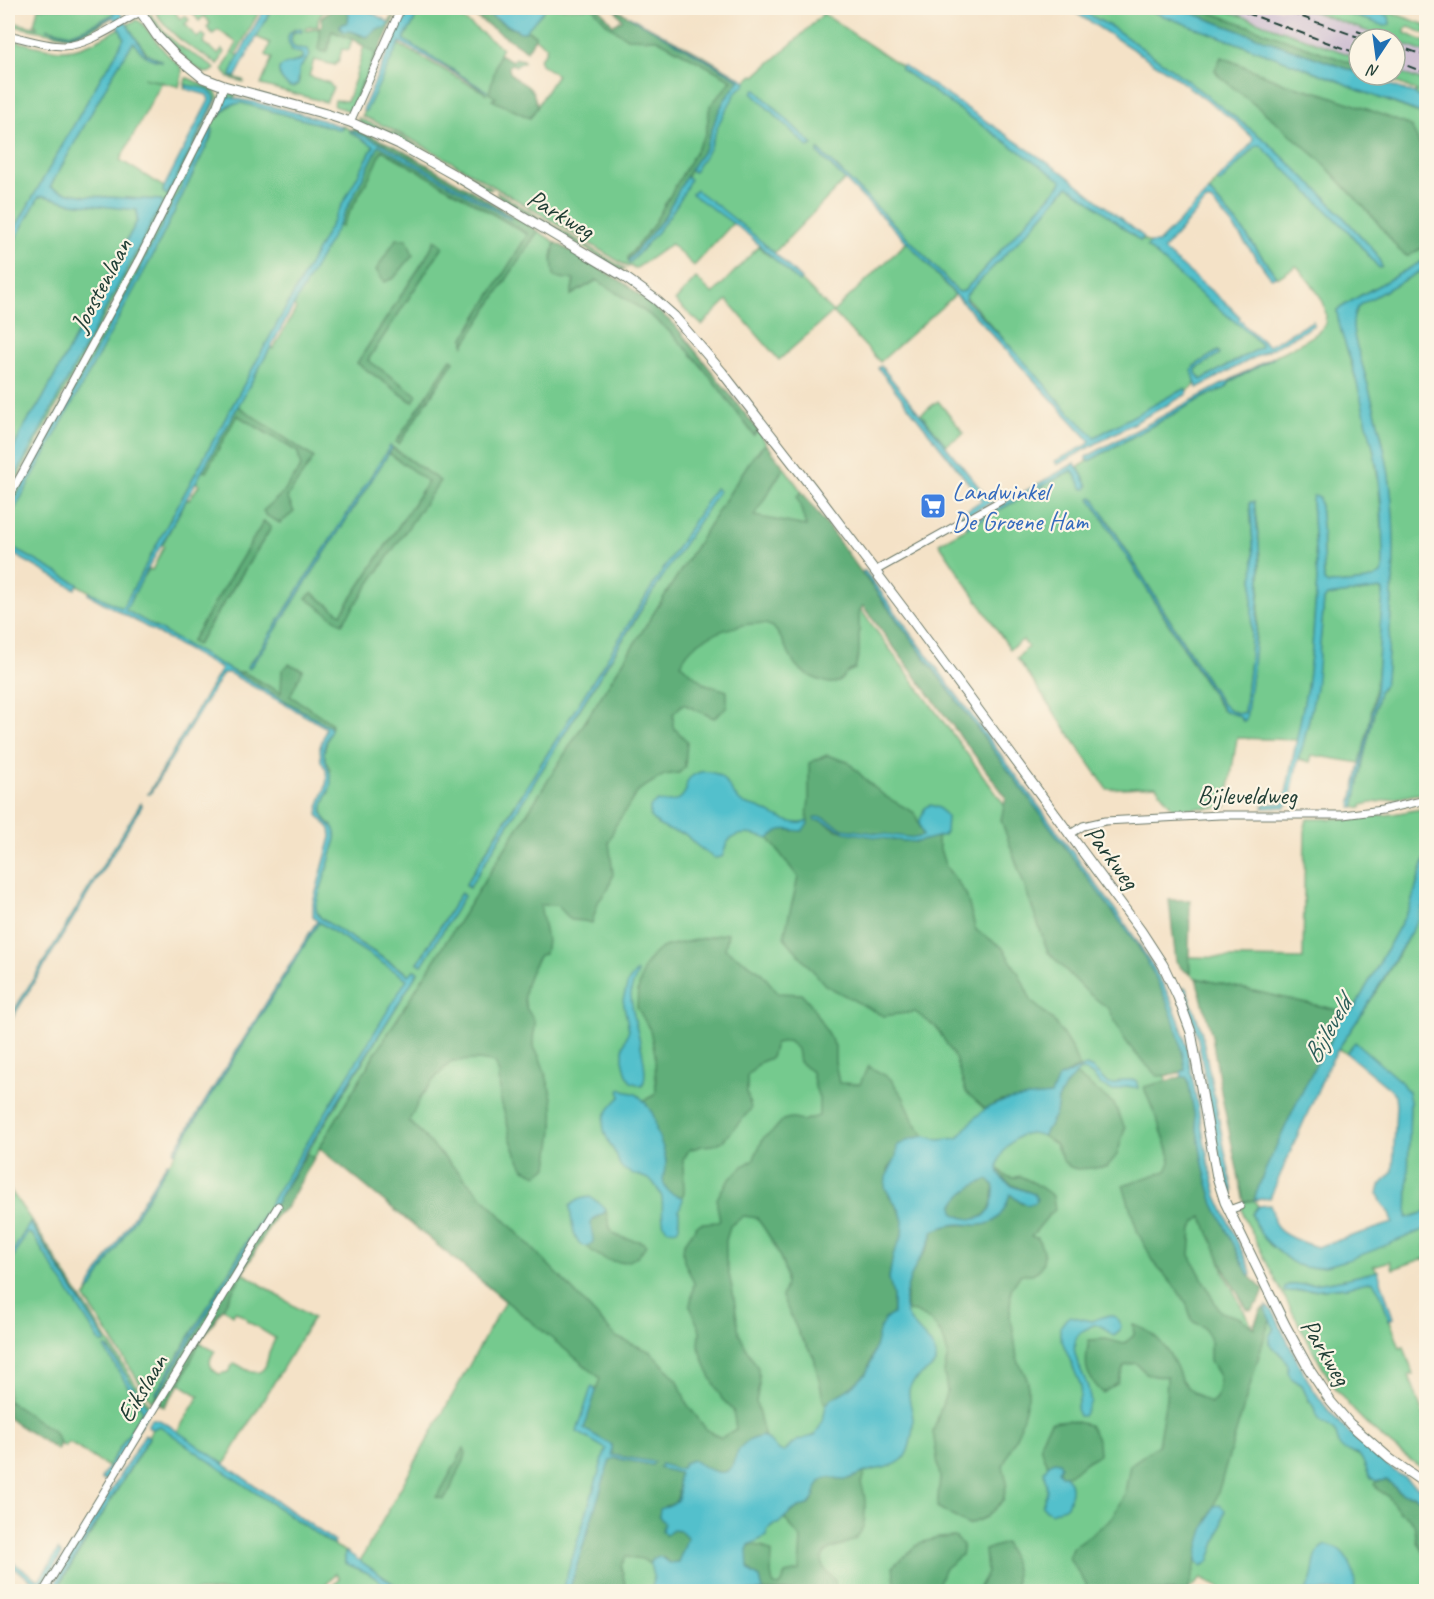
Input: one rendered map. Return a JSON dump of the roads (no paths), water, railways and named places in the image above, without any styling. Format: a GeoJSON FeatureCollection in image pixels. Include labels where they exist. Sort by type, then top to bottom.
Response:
{"type":"FeatureCollection","features":[{"type":"Feature","properties":{"kind":"street"},"geometry":{"type":"LineString","coordinates":[[350,122],[401,8]]}},
{"type":"Feature","properties":{"kind":"street"},"geometry":{"type":"LineString","coordinates":[[8,35],[65,46],[88,40],[129,18],[139,10]]}},
{"type":"Feature","properties":{"kind":"street","name":"Parkweg"},"geometry":{"type":"LineString","coordinates":[[139,10],[157,36],[176,56],[203,78],[350,122],[399,144],[623,276],[674,316],[722,372],[875,571],[1141,931],[1178,997],[1191,1032],[1217,1177],[1229,1210],[1285,1325],[1309,1370],[1331,1402],[1350,1424],[1390,1459],[1426,1484]]}},
{"type":"Feature","properties":{"kind":"street","name":"Joostenlaan"},"geometry":{"type":"LineString","coordinates":[[8,499],[139,258],[217,105],[224,86]]}},
{"type":"Feature","properties":{"kind":"street"},"geometry":{"type":"LineString","coordinates":[[875,571],[1002,500]]}},
{"type":"Feature","properties":{"kind":"street","name":"Bijleveldweg"},"geometry":{"type":"LineString","coordinates":[[1069,835],[1083,826],[1105,821],[1220,815],[1343,815],[1382,810],[1426,800]]}},
{"type":"Feature","properties":{"kind":"street","name":"Eikslaan"},"geometry":{"type":"LineString","coordinates":[[43,1592],[278,1206]]}},
{"type":"Feature","properties":{"kind":"street"},"geometry":{"type":"LineString","coordinates":[[1229,1210],[1240,1206]]}},
{"type":"Feature","properties":{"kind":"water"},"geometry":{"type":"Polygon","coordinates":[[[111,8],[118,8],[146,54],[162,61],[146,56],[133,43],[117,67],[50,187],[87,196],[161,200],[163,202],[8,490],[8,460],[137,221],[137,210],[39,197],[8,252],[8,241],[124,38],[112,17],[69,35],[46,29],[70,34],[114,14],[111,8]]]}},
{"type":"Feature","properties":{"kind":"water"},"geometry":{"type":"Polygon","coordinates":[[[265,8],[272,8],[236,76],[231,77],[240,53],[265,8]]]}},
{"type":"Feature","properties":{"kind":"water"},"geometry":{"type":"Polygon","coordinates":[[[343,8],[363,8],[389,22],[386,28],[377,29],[367,37],[353,32],[344,32],[340,25],[348,22],[349,14],[343,8]]]}},
{"type":"Feature","properties":{"kind":"water"},"geometry":{"type":"Polygon","coordinates":[[[410,8],[419,8],[404,40],[488,92],[400,42],[366,111],[363,111],[395,31],[410,8]]]}},
{"type":"Feature","properties":{"kind":"water"},"geometry":{"type":"Polygon","coordinates":[[[480,8],[503,10],[546,8],[525,32],[520,32],[480,8]]]}},
{"type":"Feature","properties":{"kind":"water"},"geometry":{"type":"Polygon","coordinates":[[[1068,8],[1077,8],[1113,28],[1172,69],[1266,141],[1325,197],[1376,253],[1382,267],[1379,268],[1348,231],[1260,145],[1256,146],[1220,183],[1217,181],[1252,143],[1253,138],[1236,122],[1167,71],[1068,8]]]}},
{"type":"Feature","properties":{"kind":"water"},"geometry":{"type":"Polygon","coordinates":[[[1142,8],[1179,8],[1347,69],[1347,85],[1142,8]]]}},
{"type":"Feature","properties":{"kind":"water"},"geometry":{"type":"Polygon","coordinates":[[[1331,8],[1365,8],[1389,16],[1390,24],[1385,26],[1331,8]]]}},
{"type":"Feature","properties":{"kind":"water"},"geometry":{"type":"Polygon","coordinates":[[[629,16],[746,81],[745,85],[737,91],[720,121],[709,149],[694,172],[690,170],[706,147],[724,101],[740,80],[629,16]]]}},
{"type":"Feature","properties":{"kind":"water"},"geometry":{"type":"Polygon","coordinates":[[[301,28],[302,32],[293,32],[291,43],[295,48],[308,49],[310,55],[299,69],[298,84],[290,87],[279,74],[279,68],[302,59],[303,54],[293,51],[288,39],[292,31],[301,28]]]}},
{"type":"Feature","properties":{"kind":"water"},"geometry":{"type":"Polygon","coordinates":[[[903,65],[1066,175],[1144,237],[1140,241],[1068,186],[966,295],[965,299],[1067,410],[1095,437],[1170,396],[1185,389],[1187,394],[1057,465],[1055,461],[1087,445],[1090,441],[907,242],[818,153],[818,150],[910,240],[957,291],[964,291],[1062,181],[901,69],[903,65]]]}},
{"type":"Feature","properties":{"kind":"water"},"geometry":{"type":"Polygon","coordinates":[[[186,85],[207,89],[214,95],[215,101],[167,195],[163,192],[164,187],[209,100],[207,95],[186,89],[186,85]]]}},
{"type":"Feature","properties":{"kind":"water"},"geometry":{"type":"Polygon","coordinates":[[[1352,87],[1396,87],[1414,94],[1426,102],[1426,129],[1419,112],[1352,87]]]}},
{"type":"Feature","properties":{"kind":"water"},"geometry":{"type":"Polygon","coordinates":[[[755,89],[813,145],[808,147],[752,93],[755,89]]]}},
{"type":"Feature","properties":{"kind":"water"},"geometry":{"type":"Polygon","coordinates":[[[227,96],[321,119],[342,127],[341,130],[242,103],[229,105],[219,116],[217,115],[227,96]]]}},
{"type":"Feature","properties":{"kind":"water"},"geometry":{"type":"Polygon","coordinates":[[[211,128],[213,129],[211,137],[153,255],[10,518],[8,513],[135,279],[211,128]]]}},
{"type":"Feature","properties":{"kind":"water"},"geometry":{"type":"Polygon","coordinates":[[[350,130],[385,145],[511,217],[510,219],[379,145],[339,224],[125,610],[330,727],[324,751],[331,783],[322,811],[324,819],[333,827],[336,839],[316,905],[317,913],[323,920],[409,975],[414,970],[418,972],[272,1209],[269,1205],[407,979],[319,922],[176,1152],[174,1151],[317,921],[313,916],[313,903],[331,837],[330,829],[318,816],[319,804],[327,780],[326,770],[321,761],[320,747],[326,729],[229,673],[223,673],[148,794],[221,669],[88,594],[90,592],[122,608],[138,580],[374,146],[350,130]]]}},
{"type":"Feature","properties":{"kind":"water"},"geometry":{"type":"Polygon","coordinates":[[[686,177],[690,179],[671,214],[629,264],[628,261],[664,218],[686,177]]]}},
{"type":"Feature","properties":{"kind":"water"},"geometry":{"type":"Polygon","coordinates":[[[696,190],[764,243],[801,279],[799,282],[745,232],[692,194],[696,190]]]}},
{"type":"Feature","properties":{"kind":"water"},"geometry":{"type":"Polygon","coordinates":[[[1209,191],[1242,229],[1276,276],[1271,278],[1233,226],[1211,201],[1206,201],[1163,250],[1229,306],[1240,317],[1239,320],[1268,346],[1313,321],[1314,325],[1197,388],[1192,370],[1194,366],[1218,351],[1220,354],[1196,369],[1201,380],[1260,348],[1261,345],[1147,247],[1150,243],[1158,243],[1209,191]]]}},
{"type":"Feature","properties":{"kind":"water"},"geometry":{"type":"Polygon","coordinates":[[[1426,259],[1426,268],[1361,304],[1354,317],[1355,341],[1387,462],[1392,501],[1394,552],[1386,678],[1379,692],[1354,808],[1351,808],[1376,689],[1383,596],[1381,589],[1327,596],[1324,600],[1316,688],[1290,802],[1285,807],[1263,808],[1264,804],[1284,803],[1307,687],[1317,580],[1313,496],[1319,497],[1324,581],[1328,584],[1362,581],[1381,574],[1383,569],[1382,519],[1374,451],[1351,361],[1339,325],[1337,310],[1426,259]]]}},
{"type":"Feature","properties":{"kind":"water"},"geometry":{"type":"Polygon","coordinates":[[[1275,356],[1230,382],[1226,388],[1204,397],[1089,461],[1086,460],[1086,457],[1275,356]]]}},
{"type":"Feature","properties":{"kind":"water"},"geometry":{"type":"Polygon","coordinates":[[[881,366],[987,497],[993,495],[992,502],[960,517],[982,500],[878,368],[881,366]]]}},
{"type":"Feature","properties":{"kind":"water"},"geometry":{"type":"Polygon","coordinates":[[[390,446],[392,448],[249,669],[247,667],[390,446]]]}},
{"type":"Feature","properties":{"kind":"water"},"geometry":{"type":"Polygon","coordinates":[[[1075,463],[1088,486],[1086,489],[1083,489],[1072,470],[968,527],[966,526],[967,524],[1075,463]]]}},
{"type":"Feature","properties":{"kind":"water"},"geometry":{"type":"Polygon","coordinates":[[[715,488],[719,491],[639,613],[469,888],[467,887],[466,884],[715,488]]]}},
{"type":"Feature","properties":{"kind":"water"},"geometry":{"type":"Polygon","coordinates":[[[1093,497],[1222,704],[1238,713],[1244,713],[1250,660],[1254,558],[1250,502],[1254,502],[1260,579],[1246,720],[1243,721],[1239,716],[1223,710],[1090,498],[1093,497]]]}},
{"type":"Feature","properties":{"kind":"water"},"geometry":{"type":"Polygon","coordinates":[[[8,545],[78,584],[75,589],[8,551],[8,545]]]}},
{"type":"Feature","properties":{"kind":"water"},"geometry":{"type":"Polygon","coordinates":[[[863,571],[869,576],[1122,919],[1159,976],[1180,1022],[1185,1039],[1217,1196],[1251,1275],[1249,1276],[1214,1204],[1204,1169],[1188,1079],[1182,1077],[1181,1072],[1185,1068],[1178,1035],[1162,990],[1147,961],[863,571]]]}},
{"type":"Feature","properties":{"kind":"water"},"geometry":{"type":"Polygon","coordinates":[[[700,772],[709,772],[721,777],[744,804],[793,823],[807,821],[808,824],[802,831],[781,830],[769,839],[747,834],[736,836],[727,843],[722,857],[714,858],[685,834],[660,826],[650,817],[650,807],[657,801],[678,800],[684,794],[689,779],[700,772]]]}},
{"type":"Feature","properties":{"kind":"water"},"geometry":{"type":"Polygon","coordinates":[[[141,803],[142,806],[8,1025],[8,1020],[141,803]]]}},
{"type":"Feature","properties":{"kind":"water"},"geometry":{"type":"Polygon","coordinates":[[[931,805],[939,808],[947,817],[946,832],[944,835],[917,842],[845,832],[814,819],[815,817],[824,818],[843,829],[915,838],[923,836],[919,823],[925,807],[931,805]]]}},
{"type":"Feature","properties":{"kind":"water"},"geometry":{"type":"Polygon","coordinates":[[[1426,855],[1426,896],[1418,920],[1327,1069],[1270,1198],[1254,1200],[1295,1106],[1321,1055],[1330,1043],[1342,1011],[1349,1013],[1354,1009],[1410,907],[1426,855]]]}},
{"type":"Feature","properties":{"kind":"water"},"geometry":{"type":"Polygon","coordinates":[[[461,893],[464,896],[422,965],[418,963],[461,893]]]}},
{"type":"Feature","properties":{"kind":"water"},"geometry":{"type":"Polygon","coordinates":[[[636,972],[638,973],[631,989],[631,1001],[645,1068],[642,1086],[631,1082],[623,1060],[623,1046],[629,1030],[623,1000],[628,982],[636,972]]]}},
{"type":"Feature","properties":{"kind":"water"},"geometry":{"type":"Polygon","coordinates":[[[1183,987],[1186,988],[1201,1029],[1233,1192],[1231,1193],[1229,1193],[1221,1163],[1197,1034],[1182,990],[1183,987]]]}},
{"type":"Feature","properties":{"kind":"water"},"geometry":{"type":"Polygon","coordinates":[[[1355,1042],[1401,1082],[1408,1092],[1410,1101],[1407,1218],[1426,1212],[1426,1229],[1344,1261],[1311,1268],[1300,1266],[1285,1257],[1261,1234],[1252,1214],[1258,1206],[1270,1205],[1275,1224],[1282,1232],[1317,1247],[1393,1223],[1390,1213],[1378,1194],[1380,1186],[1393,1171],[1395,1095],[1346,1053],[1355,1042]]]}},
{"type":"Feature","properties":{"kind":"water"},"geometry":{"type":"Polygon","coordinates":[[[1086,1066],[1093,1069],[1108,1084],[1122,1080],[1136,1080],[1138,1088],[1126,1086],[1113,1091],[1101,1085],[1092,1075],[1080,1070],[1066,1085],[1058,1100],[1056,1113],[1043,1136],[1030,1133],[1019,1136],[1008,1145],[1000,1158],[998,1165],[1001,1177],[1012,1186],[1034,1194],[1037,1199],[1035,1203],[1024,1204],[1010,1194],[1000,1215],[992,1222],[977,1225],[954,1225],[933,1231],[908,1285],[905,1307],[912,1323],[929,1342],[936,1361],[929,1370],[915,1380],[909,1390],[913,1417],[912,1438],[902,1460],[851,1478],[824,1479],[819,1484],[810,1504],[793,1510],[778,1524],[769,1528],[767,1536],[749,1545],[748,1568],[760,1578],[763,1591],[651,1591],[654,1580],[650,1564],[654,1558],[659,1556],[669,1563],[678,1562],[687,1537],[681,1531],[673,1530],[666,1535],[662,1531],[664,1523],[659,1516],[660,1509],[678,1499],[679,1473],[659,1468],[661,1464],[677,1469],[692,1460],[711,1470],[728,1471],[743,1445],[762,1436],[784,1452],[797,1441],[815,1435],[823,1421],[826,1405],[831,1399],[847,1390],[866,1374],[880,1328],[885,1319],[893,1314],[893,1296],[889,1278],[893,1255],[902,1236],[903,1221],[900,1211],[885,1188],[886,1177],[896,1157],[897,1146],[910,1139],[925,1136],[939,1140],[958,1138],[976,1117],[992,1106],[1021,1098],[1051,1095],[1058,1078],[1086,1066]],[[988,1180],[977,1184],[963,1194],[953,1207],[955,1214],[972,1219],[985,1215],[992,1204],[994,1194],[994,1185],[988,1180]]]}},
{"type":"Feature","properties":{"kind":"water"},"geometry":{"type":"Polygon","coordinates":[[[621,1089],[639,1096],[653,1116],[666,1158],[663,1178],[665,1187],[669,1192],[683,1199],[679,1210],[677,1230],[671,1230],[664,1225],[662,1198],[653,1182],[621,1168],[605,1133],[603,1127],[605,1115],[621,1096],[619,1091],[621,1089]]]}},
{"type":"Feature","properties":{"kind":"water"},"geometry":{"type":"Polygon","coordinates":[[[167,1162],[169,1163],[88,1292],[91,1284],[167,1162]]]}},
{"type":"Feature","properties":{"kind":"water"},"geometry":{"type":"Polygon","coordinates":[[[590,1197],[606,1211],[591,1222],[593,1242],[582,1246],[575,1235],[570,1206],[574,1202],[590,1197]]]}},
{"type":"Feature","properties":{"kind":"water"},"geometry":{"type":"Polygon","coordinates":[[[264,1213],[266,1215],[260,1226],[158,1394],[156,1393],[264,1213]]]}},
{"type":"Feature","properties":{"kind":"water"},"geometry":{"type":"Polygon","coordinates":[[[30,1223],[105,1343],[101,1343],[32,1234],[27,1233],[8,1266],[8,1259],[30,1223]]]}},
{"type":"Feature","properties":{"kind":"water"},"geometry":{"type":"Polygon","coordinates":[[[1378,1271],[1393,1318],[1389,1320],[1380,1294],[1372,1281],[1347,1287],[1285,1292],[1284,1290],[1289,1285],[1334,1281],[1378,1271]]]}},
{"type":"Feature","properties":{"kind":"water"},"geometry":{"type":"Polygon","coordinates":[[[1266,1306],[1273,1311],[1305,1376],[1330,1412],[1375,1456],[1426,1492],[1426,1511],[1420,1499],[1413,1495],[1402,1494],[1387,1480],[1378,1481],[1371,1478],[1359,1455],[1340,1447],[1335,1432],[1317,1417],[1302,1385],[1291,1378],[1285,1359],[1269,1343],[1269,1337],[1274,1328],[1265,1309],[1266,1306]]]}},
{"type":"Feature","properties":{"kind":"water"},"geometry":{"type":"Polygon","coordinates":[[[1109,1315],[1116,1318],[1120,1324],[1120,1330],[1114,1336],[1095,1324],[1079,1334],[1075,1340],[1075,1355],[1087,1384],[1091,1402],[1083,1416],[1079,1416],[1076,1409],[1081,1386],[1060,1336],[1060,1327],[1070,1316],[1091,1321],[1109,1315]]]}},
{"type":"Feature","properties":{"kind":"water"},"geometry":{"type":"Polygon","coordinates":[[[107,1347],[148,1409],[148,1413],[105,1481],[101,1479],[103,1475],[142,1412],[104,1348],[107,1347]]]}},
{"type":"Feature","properties":{"kind":"water"},"geometry":{"type":"Polygon","coordinates":[[[593,1387],[596,1391],[584,1429],[612,1445],[612,1455],[654,1462],[652,1465],[614,1458],[610,1460],[569,1591],[562,1591],[606,1449],[577,1432],[593,1387]]]}},
{"type":"Feature","properties":{"kind":"water"},"geometry":{"type":"Polygon","coordinates":[[[151,1419],[164,1422],[335,1542],[333,1545],[160,1426],[149,1428],[151,1419]]]}},
{"type":"Feature","properties":{"kind":"water"},"geometry":{"type":"Polygon","coordinates":[[[145,1434],[149,1437],[55,1591],[50,1591],[145,1434]]]}},
{"type":"Feature","properties":{"kind":"water"},"geometry":{"type":"Polygon","coordinates":[[[1054,1461],[1059,1462],[1061,1466],[1058,1471],[1061,1475],[1066,1475],[1071,1490],[1067,1506],[1051,1513],[1042,1505],[1047,1492],[1044,1471],[1054,1461]]]}},
{"type":"Feature","properties":{"kind":"water"},"geometry":{"type":"Polygon","coordinates":[[[1220,1505],[1225,1510],[1222,1526],[1209,1562],[1202,1566],[1197,1561],[1205,1526],[1214,1506],[1220,1505]]]}},
{"type":"Feature","properties":{"kind":"water"},"geometry":{"type":"Polygon","coordinates":[[[1327,1545],[1341,1551],[1348,1559],[1354,1575],[1354,1591],[1305,1591],[1312,1578],[1316,1556],[1327,1545]]]}},
{"type":"Feature","properties":{"kind":"water"},"geometry":{"type":"Polygon","coordinates":[[[58,1550],[61,1554],[60,1558],[36,1591],[34,1588],[36,1583],[8,1564],[8,1559],[40,1579],[58,1550]]]}},
{"type":"Feature","properties":{"kind":"water"},"geometry":{"type":"Polygon","coordinates":[[[347,1552],[395,1585],[392,1589],[368,1573],[345,1563],[347,1552]]]}},
{"type":"Feature","properties":{"kind":"railway"},"geometry":{"type":"LineString","coordinates":[[1233,8],[1347,50]]}},
{"type":"Feature","properties":{"kind":"railway"},"geometry":{"type":"LineString","coordinates":[[1277,8],[1347,33]]}},
{"type":"Feature","properties":{"kind":"railway"},"geometry":{"type":"LineString","coordinates":[[1407,49],[1426,56]]}},
{"type":"Feature","properties":{"kind":"railway"},"geometry":{"type":"LineString","coordinates":[[1407,66],[1426,73]]}},
{"type":"Feature","properties":{"kind":"place","name":"Landwinkel De Groene Ham"},"geometry":{"type":"Point","coordinates":[933,506]}},
{"type":"Feature","properties":{"kind":"water label","name":"Bijleveld"},"geometry":{"type":"Point","coordinates":[1327,1030]}}]}
